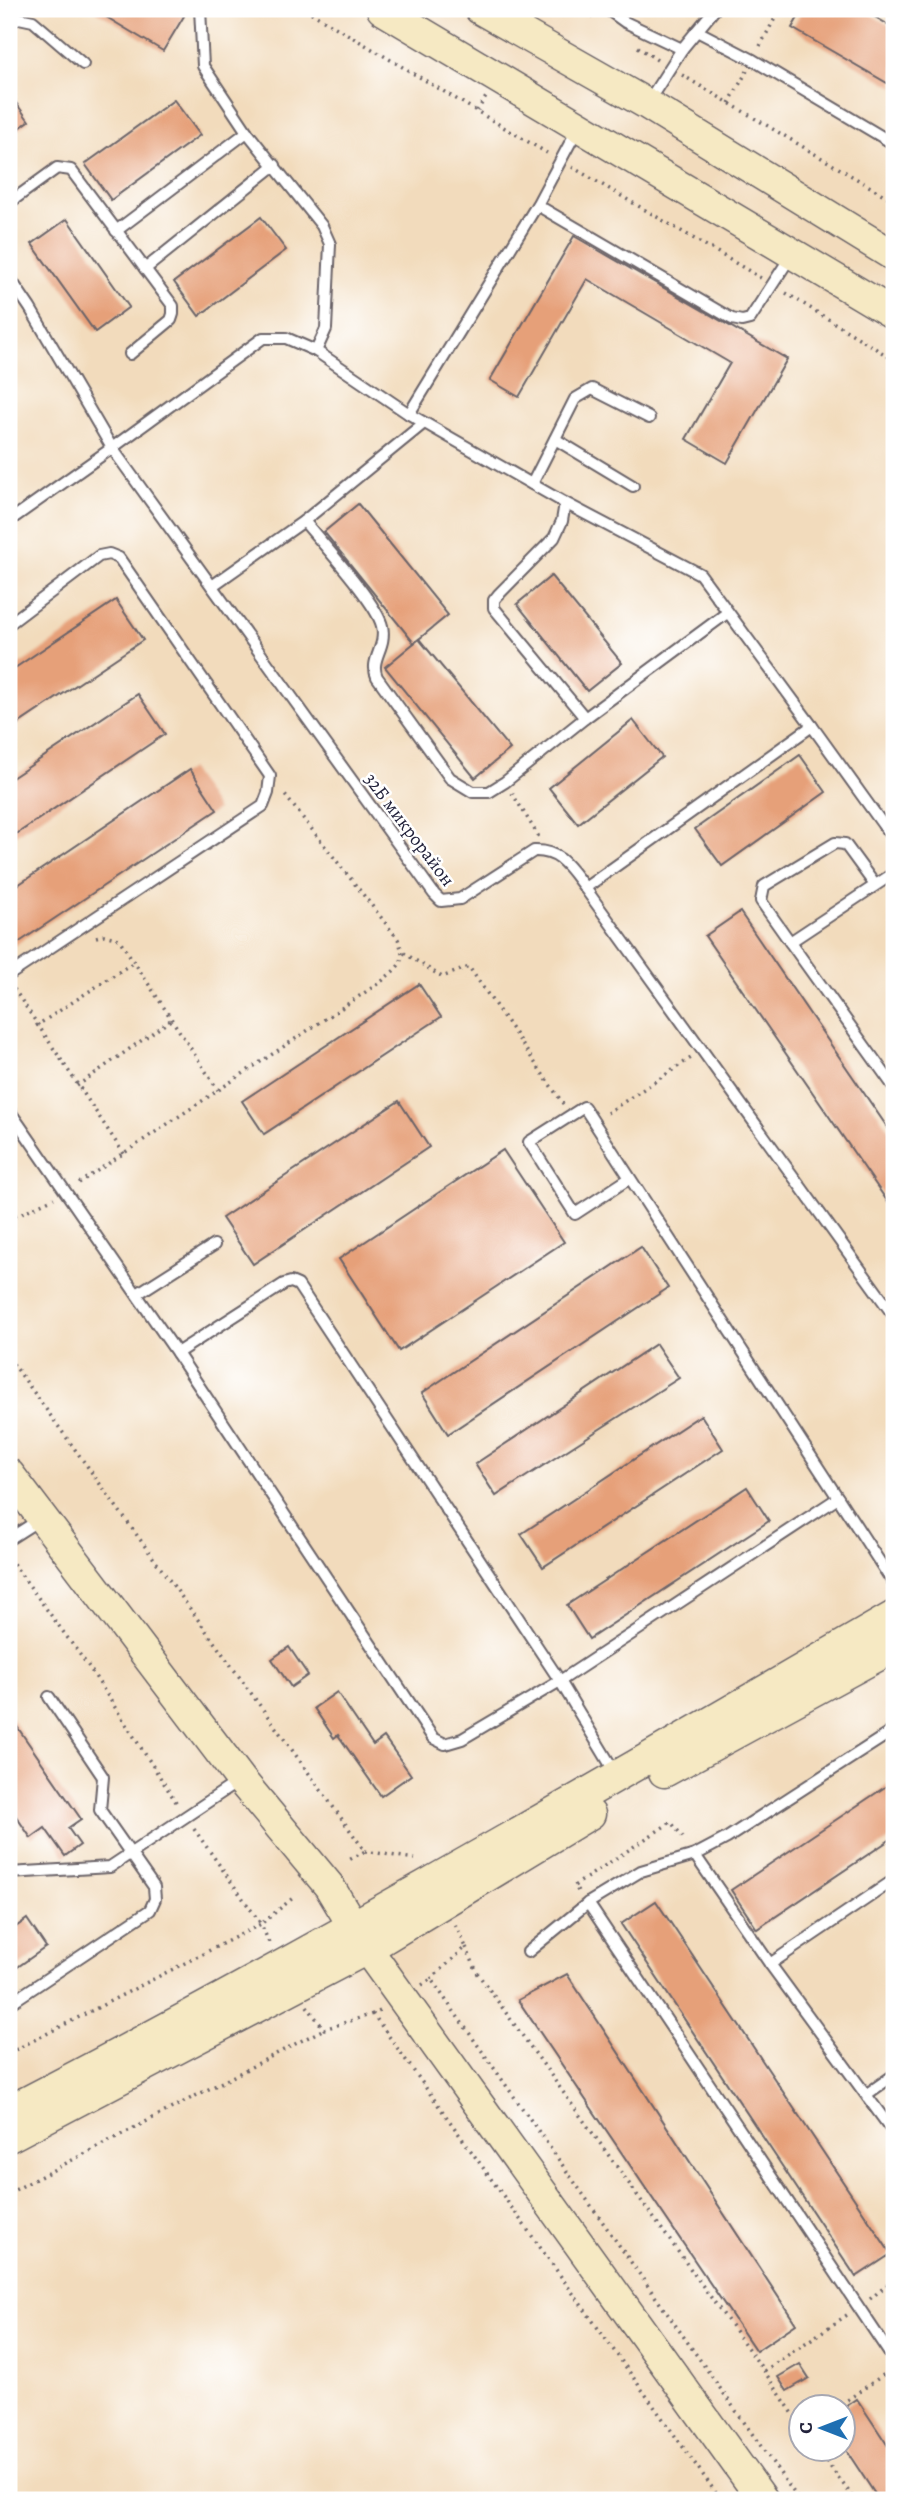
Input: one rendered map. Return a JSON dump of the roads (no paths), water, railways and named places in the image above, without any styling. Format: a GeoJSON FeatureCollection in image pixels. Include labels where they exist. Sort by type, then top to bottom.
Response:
{"type":"FeatureCollection","features":[{"type":"Feature","properties":{"kind":"main road"},"geometry":{"type":"LineString","coordinates":[[382,9],[894,314]]}},
{"type":"Feature","properties":{"kind":"main road"},"geometry":{"type":"LineString","coordinates":[[480,9],[647,104],[894,256]]}},
{"type":"Feature","properties":{"kind":"main road"},"geometry":{"type":"LineString","coordinates":[[9,1474],[241,1780],[418,1988],[780,2500]]}},
{"type":"Feature","properties":{"kind":"main road"},"geometry":{"type":"LineString","coordinates":[[9,2111],[368,1932],[617,1776],[894,1616]]}},
{"type":"Feature","properties":{"kind":"main road"},"geometry":{"type":"LineString","coordinates":[[9,2137],[368,1932],[894,1647]]}},
{"type":"Feature","properties":{"kind":"main road"},"geometry":{"type":"LineString","coordinates":[[418,1988],[763,2500]]}},
{"type":"Feature","properties":{"kind":"lane"},"geometry":{"type":"LineString","coordinates":[[200,9],[203,65],[247,132],[322,226],[330,244],[326,329],[316,351]]}},
{"type":"Feature","properties":{"kind":"lane"},"geometry":{"type":"LineString","coordinates":[[607,9],[625,22],[682,49]]}},
{"type":"Feature","properties":{"kind":"lane"},"geometry":{"type":"LineString","coordinates":[[647,104],[682,49],[715,9]]}},
{"type":"Feature","properties":{"kind":"lane"},"geometry":{"type":"LineString","coordinates":[[9,23],[19,19],[33,21],[83,64]]}},
{"type":"Feature","properties":{"kind":"lane"},"geometry":{"type":"LineString","coordinates":[[697,31],[753,60],[894,144]]}},
{"type":"Feature","properties":{"kind":"lane"},"geometry":{"type":"LineString","coordinates":[[409,414],[537,205],[579,125]]}},
{"type":"Feature","properties":{"kind":"lane"},"geometry":{"type":"LineString","coordinates":[[117,231],[247,132]]}},
{"type":"Feature","properties":{"kind":"lane"},"geometry":{"type":"LineString","coordinates":[[145,269],[275,164]]}},
{"type":"Feature","properties":{"kind":"lane"},"geometry":{"type":"LineString","coordinates":[[13,200],[57,168],[71,170],[173,306],[170,320],[130,354]]}},
{"type":"Feature","properties":{"kind":"lane"},"geometry":{"type":"LineString","coordinates":[[537,205],[732,319],[741,321],[750,319],[793,253]]}},
{"type":"Feature","properties":{"kind":"lane","name":"32Б микрорайон"},"geometry":{"type":"LineString","coordinates":[[9,277],[112,448],[433,894],[441,901],[460,899],[534,851],[558,856],[585,888]]}},
{"type":"Feature","properties":{"kind":"lane"},"geometry":{"type":"LineString","coordinates":[[9,521],[263,338],[286,338],[316,351],[424,423],[565,503],[700,574],[894,840]]}},
{"type":"Feature","properties":{"kind":"lane"},"geometry":{"type":"LineString","coordinates":[[532,484],[575,399],[592,389],[649,418]]}},
{"type":"Feature","properties":{"kind":"lane"},"geometry":{"type":"LineString","coordinates":[[212,586],[304,520],[424,423]]}},
{"type":"Feature","properties":{"kind":"lane"},"geometry":{"type":"LineString","coordinates":[[555,439],[634,486]]}},
{"type":"Feature","properties":{"kind":"lane"},"geometry":{"type":"LineString","coordinates":[[565,503],[562,522],[554,538],[498,595],[494,600],[494,608],[585,718]]}},
{"type":"Feature","properties":{"kind":"lane"},"geometry":{"type":"LineString","coordinates":[[304,520],[380,618],[384,644],[374,663],[377,677],[450,778],[473,792],[489,792],[505,782],[585,718],[727,613]]}},
{"type":"Feature","properties":{"kind":"lane"},"geometry":{"type":"LineString","coordinates":[[9,624],[99,556],[109,554],[118,558],[270,776],[263,806],[9,975]]}},
{"type":"Feature","properties":{"kind":"lane"},"geometry":{"type":"LineString","coordinates":[[812,726],[585,888],[894,1316]]}},
{"type":"Feature","properties":{"kind":"lane"},"geometry":{"type":"LineString","coordinates":[[875,885],[845,844],[840,842],[764,886],[761,901],[894,1087]]}},
{"type":"Feature","properties":{"kind":"lane"},"geometry":{"type":"LineString","coordinates":[[790,942],[894,873]]}},
{"type":"Feature","properties":{"kind":"lane"},"geometry":{"type":"LineString","coordinates":[[630,1178],[575,1214],[529,1142],[584,1107],[894,1584]]}},
{"type":"Feature","properties":{"kind":"lane"},"geometry":{"type":"LineString","coordinates":[[9,1110],[177,1353],[433,1738],[445,1744],[462,1739],[560,1681],[838,1498]]}},
{"type":"Feature","properties":{"kind":"lane"},"geometry":{"type":"LineString","coordinates":[[137,1294],[214,1245]]}},
{"type":"Feature","properties":{"kind":"lane"},"geometry":{"type":"LineString","coordinates":[[177,1353],[284,1283],[298,1285],[560,1681],[617,1776]]}},
{"type":"Feature","properties":{"kind":"lane"},"geometry":{"type":"LineString","coordinates":[[9,1539],[42,1518]]}},
{"type":"Feature","properties":{"kind":"lane"},"geometry":{"type":"LineString","coordinates":[[9,2004],[150,1910],[155,1899],[154,1886],[100,1810],[103,1777],[49,1697]]}},
{"type":"Feature","properties":{"kind":"lane"},"geometry":{"type":"LineString","coordinates":[[528,1952],[588,1903],[641,1871],[695,1855],[727,1838],[894,1730]]}},
{"type":"Feature","properties":{"kind":"lane"},"geometry":{"type":"LineString","coordinates":[[9,1873],[110,1867],[241,1780]]}},
{"type":"Feature","properties":{"kind":"lane"},"geometry":{"type":"LineString","coordinates":[[695,1855],[770,1964],[894,2133]]}},
{"type":"Feature","properties":{"kind":"lane"},"geometry":{"type":"LineString","coordinates":[[770,1964],[894,1880]]}},
{"type":"Feature","properties":{"kind":"lane"},"geometry":{"type":"LineString","coordinates":[[588,1903],[894,2360]]}},
{"type":"Feature","properties":{"kind":"lane"},"geometry":{"type":"LineString","coordinates":[[867,2094],[894,2075]]}}]}
